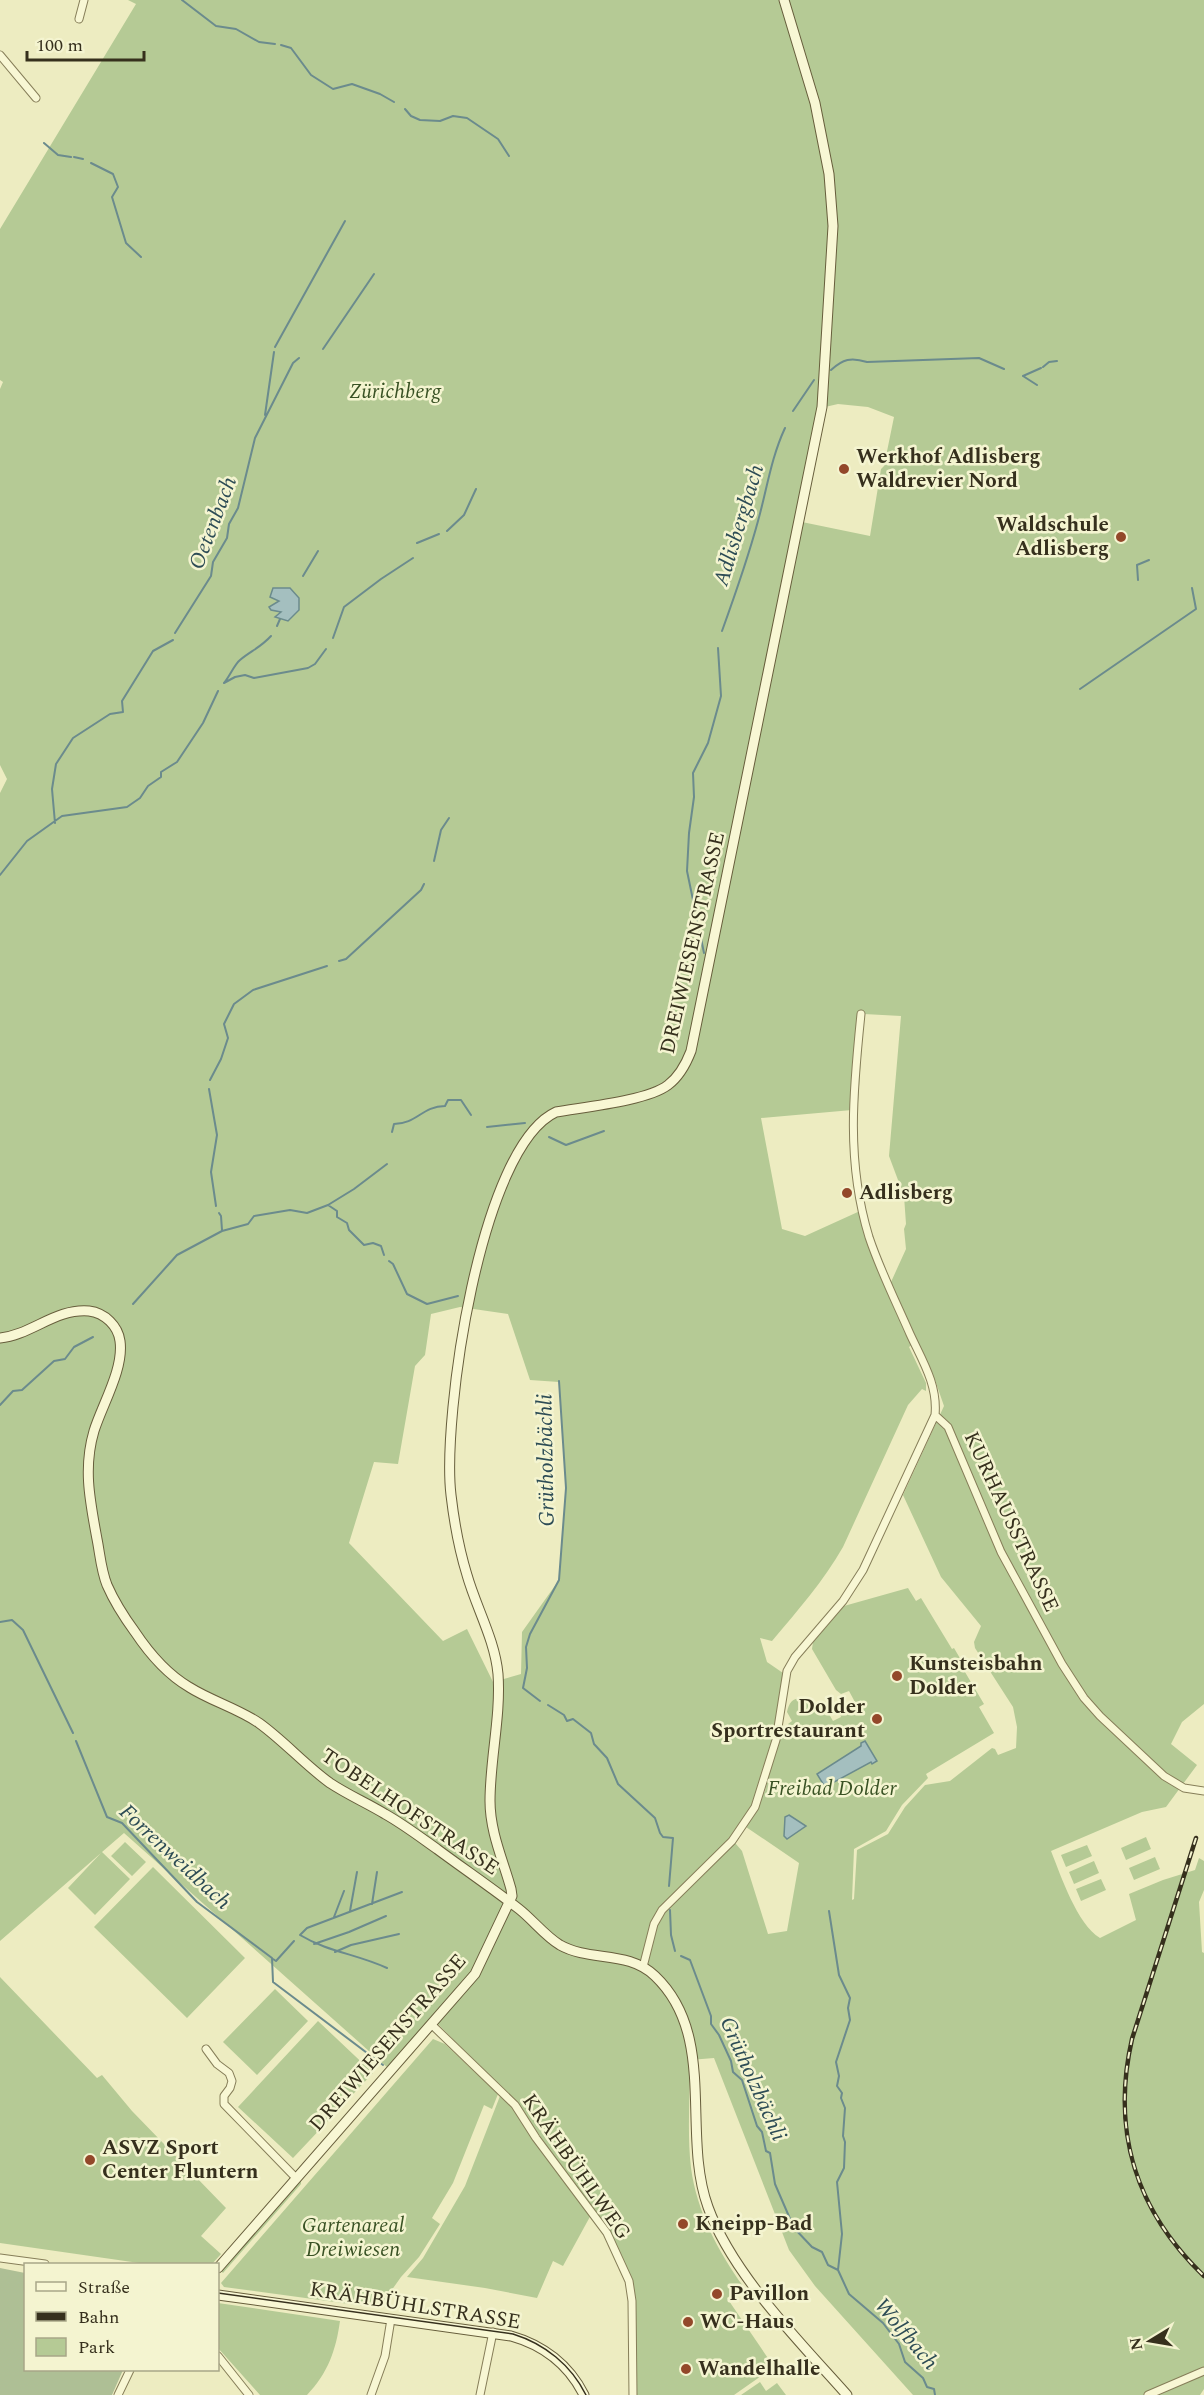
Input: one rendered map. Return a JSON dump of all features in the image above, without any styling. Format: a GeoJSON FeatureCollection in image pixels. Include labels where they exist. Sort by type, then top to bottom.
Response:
{"type":"FeatureCollection","features":[{"type":"Feature","properties":{"kind":"street"},"geometry":{"type":"LineString","coordinates":[[79,20],[84,0]]}},
{"type":"Feature","properties":{"kind":"street","name":"DREIWIESENSTRASSE"},"geometry":{"type":"LineString","coordinates":[[219,2267],[478,1969],[510,1902],[511,1889],[495,1838],[490,1802],[498,1674],[492,1648],[466,1574],[457,1536],[448,1461],[467,1304],[499,1190],[524,1145],[544,1119],[556,1112],[645,1095],[665,1087],[681,1072],[691,1051],[770,657],[819,429],[832,226],[829,174],[824,141],[784,0]]}},
{"type":"Feature","properties":{"kind":"street"},"geometry":{"type":"LineString","coordinates":[[0,55],[36,98]]}},
{"type":"Feature","properties":{"kind":"street"},"geometry":{"type":"LineString","coordinates":[[643,1967],[656,1919],[662,1910],[732,1841],[755,1807],[776,1740],[787,1671],[795,1657],[843,1601],[863,1570],[935,1415],[933,1384],[879,1265],[857,1191],[853,1152],[861,1014]]}},
{"type":"Feature","properties":{"kind":"street","name":"TOBELHOFSTRASSE"},"geometry":{"type":"LineString","coordinates":[[0,1338],[15,1335],[60,1315],[80,1311],[92,1311],[105,1317],[118,1333],[120,1344],[118,1365],[89,1449],[87,1484],[107,1584],[135,1632],[159,1662],[188,1687],[256,1721],[323,1778],[343,1792],[389,1816],[510,1902],[564,1947],[578,1952],[622,1959],[643,1967],[660,1981],[674,2002],[686,2026],[692,2045],[698,2169],[707,2205],[716,2226],[729,2249],[770,2307],[847,2395]]}},
{"type":"Feature","properties":{"kind":"street","name":"KURHAUSSTRASSE"},"geometry":{"type":"LineString","coordinates":[[935,1415],[948,1427],[1006,1560],[1062,1664],[1084,1698],[1164,1776],[1184,1788],[1204,1791]]}},
{"type":"Feature","properties":{"kind":"street","name":"KRÄHBÜHLWEG"},"geometry":{"type":"LineString","coordinates":[[431,2024],[515,2105],[536,2138],[607,2233],[629,2280],[632,2301],[633,2395]]}},
{"type":"Feature","properties":{"kind":"street"},"geometry":{"type":"LineString","coordinates":[[206,2049],[217,2064],[229,2073],[232,2081],[224,2096],[224,2104],[296,2178]]}},
{"type":"Feature","properties":{"kind":"street"},"geometry":{"type":"LineString","coordinates":[[0,2258],[32,2263]]}},
{"type":"Feature","properties":{"kind":"street","name":"KRÄHBÜHLSTRASSE"},"geometry":{"type":"LineString","coordinates":[[219,2295],[493,2332],[526,2341],[547,2352],[567,2370],[584,2395]]}},
{"type":"Feature","properties":{"kind":"street"},"geometry":{"type":"LineString","coordinates":[[371,2395],[385,2356],[391,2319]]}},
{"type":"Feature","properties":{"kind":"street"},"geometry":{"type":"LineString","coordinates":[[480,2395],[493,2332]]}},
{"type":"Feature","properties":{"kind":"street"},"geometry":{"type":"LineString","coordinates":[[219,2357],[249,2395]]}},
{"type":"Feature","properties":{"kind":"street"},"geometry":{"type":"LineString","coordinates":[[118,2395],[130,2371]]}},
{"type":"Feature","properties":{"kind":"street"},"geometry":{"type":"LineString","coordinates":[[1148,2395],[1204,2371]]}},
{"type":"Feature","properties":{"kind":"green space","name":"Zürichberg"},"geometry":{"type":"Polygon","coordinates":[[[128,0],[1204,0],[1204,1704],[1182,1722],[1171,1744],[1197,1765],[1166,1807],[1142,1812],[1051,1851],[1077,1911],[1084,1922],[1100,1938],[1136,1920],[1129,1894],[1195,1870],[1199,1858],[1204,1861],[1204,1890],[1199,1902],[1202,1952],[1204,1953],[1204,2389],[1200,2395],[913,2395],[815,2286],[789,2250],[714,2058],[690,2060],[689,2141],[694,2184],[710,2230],[725,2259],[743,2286],[727,2298],[774,2367],[734,2395],[634,2395],[636,2324],[632,2279],[613,2239],[518,2105],[432,2018],[388,2068],[124,1833],[102,1852],[130,1879],[95,1915],[68,1888],[101,1853],[0,1941],[0,793],[7,779],[0,765],[0,389],[3,382],[0,380],[0,229],[136,4],[128,0]],[[838,404],[825,407],[802,522],[870,536],[881,469],[884,466],[894,417],[868,407],[838,404]],[[864,1014],[856,1130],[852,1110],[761,1118],[782,1229],[805,1236],[860,1211],[886,1286],[891,1282],[906,1249],[904,1196],[889,1156],[901,1016],[864,1014]],[[460,1307],[431,1314],[425,1355],[415,1366],[398,1464],[374,1462],[349,1543],[443,1641],[467,1629],[493,1682],[521,1674],[522,1632],[559,1580],[566,1488],[559,1382],[530,1380],[508,1314],[460,1307]],[[917,1341],[909,1347],[926,1383],[926,1391],[922,1389],[908,1405],[843,1547],[827,1572],[772,1641],[760,1638],[767,1662],[783,1673],[772,1741],[759,1790],[750,1810],[730,1837],[742,1851],[768,1934],[787,1931],[799,1863],[746,1827],[765,1791],[777,1741],[790,1728],[788,1724],[792,1721],[787,1712],[791,1702],[798,1698],[805,1699],[813,1708],[818,1706],[821,1710],[826,1709],[833,1721],[856,1704],[849,1691],[841,1694],[836,1690],[812,1649],[813,1642],[844,1606],[908,1588],[916,1601],[921,1598],[961,1660],[959,1662],[984,1704],[979,1707],[994,1733],[926,1774],[928,1778],[902,1805],[886,1831],[854,1849],[852,1900],[854,1899],[857,1850],[888,1834],[905,1807],[925,1785],[950,1781],[992,1748],[998,1755],[1016,1748],[1017,1727],[1013,1707],[975,1648],[974,1642],[981,1626],[941,1577],[903,1495],[944,1406],[917,1341]]]}},
{"type":"Feature","properties":{"kind":"green space"},"geometry":{"type":"Polygon","coordinates":[[[1146,1837],[1151,1849],[1126,1860],[1121,1848],[1146,1837]]]}},
{"type":"Feature","properties":{"kind":"green space"},"geometry":{"type":"Polygon","coordinates":[[[125,1842],[146,1862],[132,1876],[111,1856],[125,1842]]]}},
{"type":"Feature","properties":{"kind":"green space"},"geometry":{"type":"Polygon","coordinates":[[[1087,1845],[1092,1856],[1066,1867],[1061,1855],[1087,1845]]]}},
{"type":"Feature","properties":{"kind":"green space"},"geometry":{"type":"Polygon","coordinates":[[[1155,1857],[1160,1869],[1134,1880],[1129,1868],[1155,1857]]]}},
{"type":"Feature","properties":{"kind":"green space"},"geometry":{"type":"Polygon","coordinates":[[[1094,1861],[1099,1873],[1074,1884],[1069,1872],[1094,1861]]]}},
{"type":"Feature","properties":{"kind":"green space"},"geometry":{"type":"Polygon","coordinates":[[[153,1867],[245,1958],[187,2018],[94,1927],[153,1867]]]}},
{"type":"Feature","properties":{"kind":"green space"},"geometry":{"type":"Polygon","coordinates":[[[1101,1879],[1106,1890],[1081,1901],[1076,1889],[1101,1879]]]}},
{"type":"Feature","properties":{"kind":"green space","name":"ASVZ Sport Center Fluntern"},"geometry":{"type":"Polygon","coordinates":[[[0,1977],[97,2078],[102,2075],[132,2111],[226,2208],[201,2236],[221,2254],[213,2263],[139,2263],[0,2243],[0,1977]]]}},
{"type":"Feature","properties":{"kind":"green space"},"geometry":{"type":"Polygon","coordinates":[[[275,1989],[308,2021],[257,2075],[223,2042],[275,1989]]]}},
{"type":"Feature","properties":{"kind":"green space"},"geometry":{"type":"Polygon","coordinates":[[[318,2021],[373,2073],[293,2158],[238,2107],[318,2021]]]}},
{"type":"Feature","properties":{"kind":"green space","name":"Gartenareal Dreiwiesen"},"geometry":{"type":"Polygon","coordinates":[[[433,2039],[445,2044],[498,2094],[492,2109],[484,2105],[453,2183],[432,2218],[440,2224],[419,2257],[401,2277],[379,2308],[224,2287],[221,2283],[433,2039]]]}},
{"type":"Feature","properties":{"kind":"green space"},"geometry":{"type":"Polygon","coordinates":[[[500,2096],[513,2108],[532,2138],[592,2213],[563,2266],[553,2261],[537,2298],[407,2277],[423,2258],[465,2186],[500,2096]]]}},
{"type":"Feature","properties":{"kind":"green space"},"geometry":{"type":"Polygon","coordinates":[[[301,2178],[301,2184],[223,2273],[221,2271],[301,2178]]]}},
{"type":"Feature","properties":{"kind":"green space"},"geometry":{"type":"Polygon","coordinates":[[[0,2268],[24,2273],[24,2371],[123,2371],[112,2395],[0,2395],[0,2268]]]}},
{"type":"Feature","properties":{"kind":"green space"},"geometry":{"type":"Polygon","coordinates":[[[219,2303],[340,2321],[336,2342],[326,2370],[307,2395],[260,2395],[219,2349],[219,2303]]]}},
{"type":"Feature","properties":{"kind":"green space"},"geometry":{"type":"Polygon","coordinates":[[[760,2382],[766,2391],[777,2383],[786,2395],[741,2395],[760,2382]]]}},
{"type":"Feature","properties":{"kind":"water"},"geometry":{"type":"Polygon","coordinates":[[[273,588],[290,588],[299,598],[299,610],[288,621],[275,617],[281,612],[271,610],[269,607],[279,601],[270,597],[273,588]]]}},
{"type":"Feature","properties":{"kind":"water"},"geometry":{"type":"Polygon","coordinates":[[[865,1741],[877,1761],[825,1787],[817,1774],[861,1746],[861,1743],[865,1741]]]}},
{"type":"Feature","properties":{"kind":"water"},"geometry":{"type":"Polygon","coordinates":[[[789,1815],[806,1826],[787,1839],[784,1836],[785,1817],[789,1815]]]}},
{"type":"Feature","properties":{"kind":"waterway"},"geometry":{"type":"LineString","coordinates":[[182,0],[216,26],[236,29],[259,42],[275,44]]}},
{"type":"Feature","properties":{"kind":"waterway"},"geometry":{"type":"LineString","coordinates":[[281,45],[291,48],[311,75],[333,89],[352,84],[380,94],[394,102]]}},
{"type":"Feature","properties":{"kind":"waterway"},"geometry":{"type":"LineString","coordinates":[[405,109],[411,116],[420,120],[440,121],[453,116],[467,118],[498,139],[509,156]]}},
{"type":"Feature","properties":{"kind":"waterway"},"geometry":{"type":"LineString","coordinates":[[44,143],[58,155],[71,157]]}},
{"type":"Feature","properties":{"kind":"waterway"},"geometry":{"type":"LineString","coordinates":[[74,157],[83,159]]}},
{"type":"Feature","properties":{"kind":"waterway"},"geometry":{"type":"LineString","coordinates":[[91,163],[113,174],[118,187],[112,197],[126,243],[141,257]]}},
{"type":"Feature","properties":{"kind":"waterway","name":"Oetenbach"},"geometry":{"type":"LineString","coordinates":[[275,347],[345,221]]}},
{"type":"Feature","properties":{"kind":"waterway","name":"Oetenbach"},"geometry":{"type":"LineString","coordinates":[[323,349],[374,274]]}},
{"type":"Feature","properties":{"kind":"waterway","name":"Oetenbach"},"geometry":{"type":"LineString","coordinates":[[265,415],[274,352]]}},
{"type":"Feature","properties":{"kind":"waterway","name":"Oetenbach"},"geometry":{"type":"LineString","coordinates":[[175,633],[211,576],[213,562],[227,538],[229,524],[238,508],[255,438],[293,363],[299,358]]}},
{"type":"Feature","properties":{"kind":"waterway","name":"Adlisbergbach"},"geometry":{"type":"LineString","coordinates":[[831,370],[839,363],[852,359],[867,362],[979,358],[1004,369]]}},
{"type":"Feature","properties":{"kind":"waterway","name":"Adlisbergbach"},"geometry":{"type":"LineString","coordinates":[[1043,367],[1049,362],[1057,361]]}},
{"type":"Feature","properties":{"kind":"waterway","name":"Adlisbergbach"},"geometry":{"type":"LineString","coordinates":[[1023,376],[1041,368]]}},
{"type":"Feature","properties":{"kind":"waterway"},"geometry":{"type":"LineString","coordinates":[[1023,376],[1037,385]]}},
{"type":"Feature","properties":{"kind":"waterway","name":"Adlisbergbach"},"geometry":{"type":"LineString","coordinates":[[793,411],[814,380]]}},
{"type":"Feature","properties":{"kind":"waterway","name":"Adlisbergbach"},"geometry":{"type":"LineString","coordinates":[[722,631],[750,549],[773,462],[785,428]]}},
{"type":"Feature","properties":{"kind":"waterway"},"geometry":{"type":"LineString","coordinates":[[447,531],[464,515],[476,489]]}},
{"type":"Feature","properties":{"kind":"waterway"},"geometry":{"type":"LineString","coordinates":[[417,543],[439,534]]}},
{"type":"Feature","properties":{"kind":"waterway"},"geometry":{"type":"LineString","coordinates":[[303,576],[318,551]]}},
{"type":"Feature","properties":{"kind":"waterway"},"geometry":{"type":"LineString","coordinates":[[333,638],[344,607],[413,558]]}},
{"type":"Feature","properties":{"kind":"waterway"},"geometry":{"type":"LineString","coordinates":[[1138,580],[1137,565],[1149,560]]}},
{"type":"Feature","properties":{"kind":"waterway","name":"Adlisbergbach"},"geometry":{"type":"LineString","coordinates":[[1080,689],[1196,609],[1192,588]]}},
{"type":"Feature","properties":{"kind":"waterway"},"geometry":{"type":"LineString","coordinates":[[277,626],[280,619]]}},
{"type":"Feature","properties":{"kind":"waterway"},"geometry":{"type":"LineString","coordinates":[[224,683],[238,662],[271,636]]}},
{"type":"Feature","properties":{"kind":"waterway","name":"Oetenbach"},"geometry":{"type":"LineString","coordinates":[[55,823],[52,789],[56,764],[73,738],[110,714],[123,712],[122,701],[153,651],[173,640]]}},
{"type":"Feature","properties":{"kind":"waterway","name":"Adlisbergbach"},"geometry":{"type":"LineString","coordinates":[[704,953],[687,871],[694,797],[693,773],[708,743],[721,696],[718,648]]}},
{"type":"Feature","properties":{"kind":"waterway"},"geometry":{"type":"LineString","coordinates":[[224,683],[245,675],[254,678],[308,668],[315,664],[326,649]]}},
{"type":"Feature","properties":{"kind":"waterway"},"geometry":{"type":"LineString","coordinates":[[0,875],[27,841],[62,816],[127,807],[140,798],[148,786],[161,777],[161,772],[177,762],[203,723],[218,691]]}},
{"type":"Feature","properties":{"kind":"waterway"},"geometry":{"type":"LineString","coordinates":[[434,861],[441,830],[449,818]]}},
{"type":"Feature","properties":{"kind":"waterway"},"geometry":{"type":"LineString","coordinates":[[339,961],[346,959],[421,890],[424,884]]}},
{"type":"Feature","properties":{"kind":"waterway"},"geometry":{"type":"LineString","coordinates":[[210,1080],[221,1059],[228,1038],[224,1024],[234,1004],[253,990],[327,966]]}},
{"type":"Feature","properties":{"kind":"waterway"},"geometry":{"type":"LineString","coordinates":[[209,1089],[217,1135],[211,1172],[216,1206]]}},
{"type":"Feature","properties":{"kind":"waterway","name":"Adlisbergbach"},"geometry":{"type":"LineString","coordinates":[[392,1132],[394,1124],[408,1121],[431,1109],[445,1106],[448,1100],[461,1100],[471,1115]]}},
{"type":"Feature","properties":{"kind":"waterway","name":"Adlisbergbach"},"geometry":{"type":"LineString","coordinates":[[487,1127],[525,1123]]}},
{"type":"Feature","properties":{"kind":"waterway","name":"Adlisbergbach"},"geometry":{"type":"LineString","coordinates":[[549,1137],[566,1145],[604,1131]]}},
{"type":"Feature","properties":{"kind":"waterway","name":"Adlisbergbach"},"geometry":{"type":"LineString","coordinates":[[133,1304],[177,1255],[222,1231],[248,1224],[254,1216],[290,1210],[307,1213],[328,1205],[387,1164]]}},
{"type":"Feature","properties":{"kind":"waterway"},"geometry":{"type":"LineString","coordinates":[[328,1205],[337,1211],[337,1217],[347,1223],[349,1230],[364,1245],[373,1243],[381,1246],[384,1255]]}},
{"type":"Feature","properties":{"kind":"waterway"},"geometry":{"type":"LineString","coordinates":[[219,1213],[222,1230]]}},
{"type":"Feature","properties":{"kind":"waterway"},"geometry":{"type":"LineString","coordinates":[[389,1261],[393,1264],[407,1294],[427,1304],[458,1296]]}},
{"type":"Feature","properties":{"kind":"waterway","name":"Adlisbergbach"},"geometry":{"type":"LineString","coordinates":[[0,1405],[13,1391],[22,1390],[54,1361],[65,1359],[74,1347],[93,1337]]}},
{"type":"Feature","properties":{"kind":"waterway","name":"Grütholzbächli"},"geometry":{"type":"LineString","coordinates":[[540,1701],[523,1688],[527,1668],[526,1647],[530,1634],[559,1580],[566,1488],[559,1381]]}},
{"type":"Feature","properties":{"kind":"waterway","name":"Forrenweidbach"},"geometry":{"type":"LineString","coordinates":[[0,1622],[12,1620],[23,1630],[73,1733]]}},
{"type":"Feature","properties":{"kind":"waterway","name":"Grütholzbächli"},"geometry":{"type":"LineString","coordinates":[[548,1705],[564,1715],[567,1721],[573,1719],[591,1733],[594,1744],[607,1758],[618,1784],[655,1818],[663,1837],[673,1838],[669,1886]]}},
{"type":"Feature","properties":{"kind":"waterway","name":"Forrenweidbach"},"geometry":{"type":"LineString","coordinates":[[76,1741],[107,1817],[122,1823],[197,1902],[272,1958],[273,1982],[383,2065]]}},
{"type":"Feature","properties":{"kind":"waterway"},"geometry":{"type":"LineString","coordinates":[[350,1911],[357,1872]]}},
{"type":"Feature","properties":{"kind":"waterway"},"geometry":{"type":"LineString","coordinates":[[372,1904],[377,1872]]}},
{"type":"Feature","properties":{"kind":"waterway"},"geometry":{"type":"LineString","coordinates":[[334,1917],[344,1891]]}},
{"type":"Feature","properties":{"kind":"waterway"},"geometry":{"type":"LineString","coordinates":[[387,1968],[321,1945],[300,1935],[307,1928],[402,1892]]}},
{"type":"Feature","properties":{"kind":"waterway","name":"Grütholzbächli"},"geometry":{"type":"LineString","coordinates":[[670,1910],[671,1935],[675,1951]]}},
{"type":"Feature","properties":{"kind":"waterway","name":"Wolfbach"},"geometry":{"type":"LineString","coordinates":[[829,1911],[839,1975],[850,1998],[848,2008],[850,2020],[836,2062],[839,2076],[837,2086],[842,2093],[841,2098],[845,2108],[844,2168],[837,2182],[842,2234],[838,2270],[849,2294],[883,2323],[899,2344],[905,2362],[923,2378],[927,2387],[934,2389],[935,2395]]}},
{"type":"Feature","properties":{"kind":"waterway"},"geometry":{"type":"LineString","coordinates":[[314,1944],[386,1916]]}},
{"type":"Feature","properties":{"kind":"waterway"},"geometry":{"type":"LineString","coordinates":[[335,1952],[351,1945],[399,1934]]}},
{"type":"Feature","properties":{"kind":"waterway"},"geometry":{"type":"LineString","coordinates":[[273,1959],[276,1961],[294,1941]]}},
{"type":"Feature","properties":{"kind":"waterway","name":"Grütholzbächli"},"geometry":{"type":"LineString","coordinates":[[681,1956],[690,1960],[711,2016],[711,2024],[719,2035],[731,2061],[733,2072],[742,2080],[757,2126],[762,2132],[766,2151],[770,2153],[775,2184],[794,2228],[812,2247],[822,2252],[828,2265],[838,2270]]}},
{"type":"Feature","properties":{"kind":"tram line"},"geometry":{"type":"LineString","coordinates":[[219,2293],[513,2334],[525,2338],[556,2357],[573,2374],[586,2395]]}},
{"type":"Feature","properties":{"kind":"railway"},"geometry":{"type":"LineString","coordinates":[[1196,1838],[1132,2039],[1126,2073],[1125,2106],[1128,2137],[1135,2168],[1146,2197],[1161,2224],[1204,2276]]}},
{"type":"Feature","properties":{"kind":"place","name":"Werkhof Adlisberg Waldrevier Nord"},"geometry":{"type":"Point","coordinates":[844,469]}},
{"type":"Feature","properties":{"kind":"place","name":"Waldschule Adlisberg"},"geometry":{"type":"Point","coordinates":[1121,537]}},
{"type":"Feature","properties":{"kind":"place","name":"Adlisberg"},"geometry":{"type":"Point","coordinates":[847,1193]}},
{"type":"Feature","properties":{"kind":"place","name":"Kunsteisbahn Dolder"},"geometry":{"type":"Point","coordinates":[897,1676]}},
{"type":"Feature","properties":{"kind":"place","name":"Dolder Sportrestaurant"},"geometry":{"type":"Point","coordinates":[877,1719]}},
{"type":"Feature","properties":{"kind":"place","name":"ASVZ Sport Center Fluntern"},"geometry":{"type":"Point","coordinates":[90,2160]}},
{"type":"Feature","properties":{"kind":"place","name":"Kneipp-Bad"},"geometry":{"type":"Point","coordinates":[683,2224]}},
{"type":"Feature","properties":{"kind":"place","name":"Pavillon"},"geometry":{"type":"Point","coordinates":[717,2294]}},
{"type":"Feature","properties":{"kind":"place","name":"WC-Haus"},"geometry":{"type":"Point","coordinates":[688,2322]}},
{"type":"Feature","properties":{"kind":"place","name":"Wandelhalle"},"geometry":{"type":"Point","coordinates":[686,2369]}},
{"type":"Feature","properties":{"kind":"park label","name":"Freibad Dolder"},"geometry":{"type":"Point","coordinates":[832,1789]}}]}
